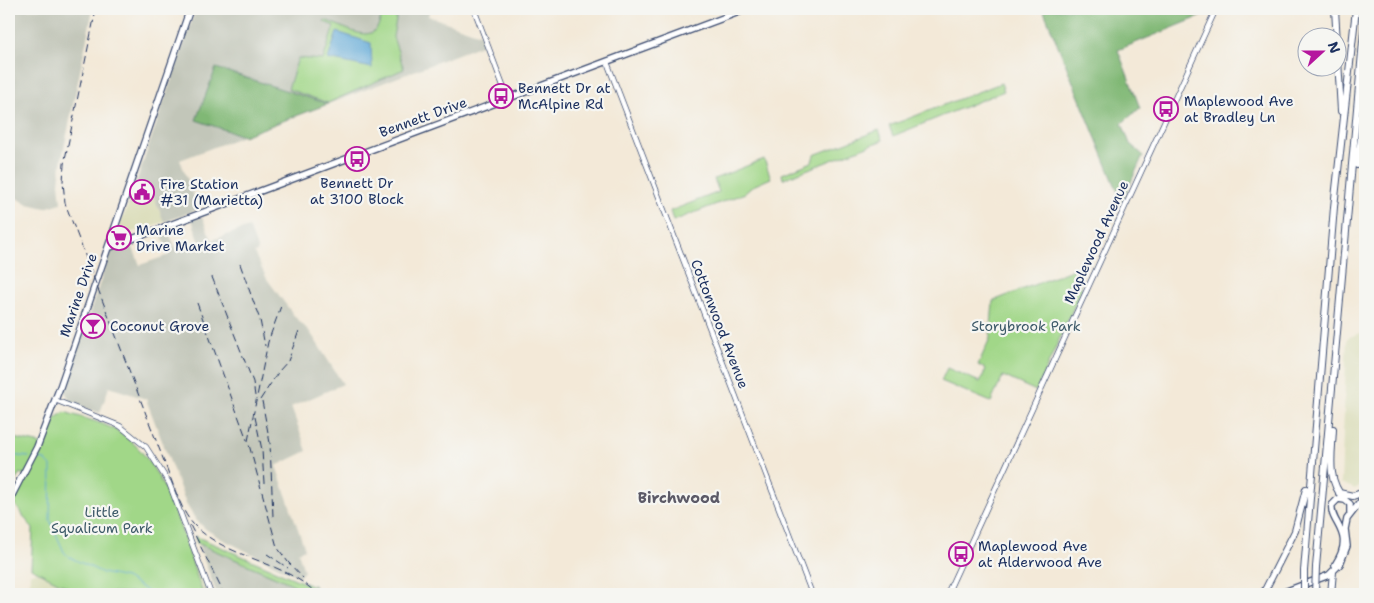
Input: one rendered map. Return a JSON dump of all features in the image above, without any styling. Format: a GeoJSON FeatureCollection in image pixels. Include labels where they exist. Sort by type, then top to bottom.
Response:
{"type":"FeatureCollection","features":[{"type":"Feature","properties":{"kind":"highway"},"geometry":{"type":"LineString","coordinates":[[1304,594],[1314,433],[1342,105],[1335,9]]}},
{"type":"Feature","properties":{"kind":"highway"},"geometry":{"type":"LineString","coordinates":[[1334,207],[1356,9]]}},
{"type":"Feature","properties":{"kind":"highway"},"geometry":{"type":"LineString","coordinates":[[1315,594],[1365,19]]}},
{"type":"Feature","properties":{"kind":"highway"},"geometry":{"type":"LineString","coordinates":[[1349,218],[1365,112]]}},
{"type":"Feature","properties":{"kind":"highway"},"geometry":{"type":"LineString","coordinates":[[1336,363],[1331,475],[1337,491],[1345,500]]}},
{"type":"Feature","properties":{"kind":"highway"},"geometry":{"type":"LineString","coordinates":[[1264,594],[1294,531],[1308,479],[1314,433]]}},
{"type":"Feature","properties":{"kind":"highway"},"geometry":{"type":"LineString","coordinates":[[1337,491],[1350,496],[1365,493]]}},
{"type":"Feature","properties":{"kind":"highway"},"geometry":{"type":"LineString","coordinates":[[1331,594],[1332,572]]}},
{"type":"Feature","properties":{"kind":"main road","name":"Marine Drive"},"geometry":{"type":"LineString","coordinates":[[9,501],[44,430],[190,9]]}},
{"type":"Feature","properties":{"kind":"main road","name":"Bennett Drive"},"geometry":{"type":"LineString","coordinates":[[108,248],[747,9]]}},
{"type":"Feature","properties":{"kind":"main road"},"geometry":{"type":"LineString","coordinates":[[1319,579],[1332,569],[1341,554],[1343,536],[1332,510],[1333,504],[1337,500],[1358,499],[1365,493]]}},
{"type":"Feature","properties":{"kind":"main road"},"geometry":{"type":"LineString","coordinates":[[1279,594],[1332,572],[1346,553],[1345,525],[1350,514],[1365,493]]}},
{"type":"Feature","properties":{"kind":"main road"},"geometry":{"type":"LineString","coordinates":[[1345,500],[1351,506],[1350,514]]}},
{"type":"Feature","properties":{"kind":"main road"},"geometry":{"type":"LineString","coordinates":[[1335,516],[1342,518],[1350,514]]}},
{"type":"Feature","properties":{"kind":"street"},"geometry":{"type":"LineString","coordinates":[[474,9],[508,99]]}},
{"type":"Feature","properties":{"kind":"street","name":"Maplewood Avenue"},"geometry":{"type":"LineString","coordinates":[[947,594],[1216,9]]}},
{"type":"Feature","properties":{"kind":"street","name":"Cottonwood Avenue"},"geometry":{"type":"LineString","coordinates":[[607,62],[812,594]]}},
{"type":"Feature","properties":{"kind":"street"},"geometry":{"type":"LineString","coordinates":[[55,400],[120,426],[146,447],[169,484],[194,544],[211,594]]}},
{"type":"Feature","properties":{"kind":"shaded area"},"geometry":{"type":"Polygon","coordinates":[[[9,9],[93,9],[61,163],[59,183],[61,203],[45,208],[28,204],[9,194],[9,9]]]}},
{"type":"Feature","properties":{"kind":"shaded area"},"geometry":{"type":"Polygon","coordinates":[[[196,9],[430,9],[428,16],[480,34],[484,44],[328,104],[216,68],[196,120],[243,136],[180,160],[199,209],[164,222],[154,197],[128,206],[196,9]]]}},
{"type":"Feature","properties":{"kind":"shaded area"},"geometry":{"type":"Polygon","coordinates":[[[154,197],[164,222],[117,237],[116,233],[128,206],[154,197]]]}},
{"type":"Feature","properties":{"kind":"shaded area"},"geometry":{"type":"Polygon","coordinates":[[[202,217],[212,240],[249,227],[258,251],[254,253],[267,279],[295,317],[310,332],[343,384],[291,407],[307,451],[276,466],[305,549],[298,552],[304,571],[299,577],[220,538],[196,520],[186,504],[146,399],[109,387],[100,413],[71,403],[64,389],[111,250],[131,243],[140,265],[169,255],[160,231],[167,229],[177,251],[200,243],[192,220],[202,217]]]}},
{"type":"Feature","properties":{"kind":"shaded area"},"geometry":{"type":"Polygon","coordinates":[[[1365,331],[1365,479],[1355,489],[1341,483],[1347,338],[1365,331]]]}},
{"type":"Feature","properties":{"kind":"shaded area"},"geometry":{"type":"Polygon","coordinates":[[[198,544],[296,585],[305,594],[217,594],[198,544]]]}},
{"type":"Feature","properties":{"kind":"shaded area"},"geometry":{"type":"Polygon","coordinates":[[[198,567],[209,594],[29,594],[30,573],[198,567]]]}},
{"type":"Feature","properties":{"kind":"green space"},"geometry":{"type":"Polygon","coordinates":[[[382,9],[398,9],[393,37],[404,69],[328,103],[288,89],[298,58],[323,60],[334,26],[324,22],[325,20],[354,32],[370,33],[375,30],[380,22],[382,9]]]}},
{"type":"Feature","properties":{"kind":"green space"},"geometry":{"type":"Polygon","coordinates":[[[1043,9],[1211,9],[1209,13],[1118,50],[1140,108],[1122,123],[1130,144],[1143,155],[1122,202],[1043,9]]]}},
{"type":"Feature","properties":{"kind":"green space"},"geometry":{"type":"Polygon","coordinates":[[[216,68],[328,104],[243,136],[196,120],[216,68]]]}},
{"type":"Feature","properties":{"kind":"green space"},"geometry":{"type":"Polygon","coordinates":[[[1001,83],[1004,91],[893,136],[889,126],[1001,83]]]}},
{"type":"Feature","properties":{"kind":"green space"},"geometry":{"type":"Polygon","coordinates":[[[879,130],[883,140],[783,179],[782,174],[812,162],[814,155],[879,130]]]}},
{"type":"Feature","properties":{"kind":"green space"},"geometry":{"type":"Polygon","coordinates":[[[764,159],[771,178],[753,186],[745,193],[673,221],[670,211],[719,192],[714,179],[764,159]]]}},
{"type":"Feature","properties":{"kind":"green space","name":"Storybrook Park"},"geometry":{"type":"Polygon","coordinates":[[[1074,269],[1082,289],[1036,391],[1003,376],[991,402],[941,381],[947,368],[980,382],[986,369],[978,365],[990,338],[993,301],[1074,269]]]}},
{"type":"Feature","properties":{"kind":"green space","name":"Little Squalicum Park"},"geometry":{"type":"Polygon","coordinates":[[[65,412],[111,428],[125,436],[140,450],[153,467],[164,487],[182,531],[203,594],[77,592],[31,568],[33,529],[13,502],[26,476],[20,473],[9,493],[9,437],[46,445],[55,418],[65,412]]]}},
{"type":"Feature","properties":{"kind":"green space"},"geometry":{"type":"Polygon","coordinates":[[[195,536],[314,587],[313,584],[320,594],[304,594],[294,585],[197,543],[195,536]]]}},
{"type":"Feature","properties":{"kind":"water"},"geometry":{"type":"Polygon","coordinates":[[[337,32],[371,43],[372,68],[328,59],[337,32]]]}},
{"type":"Feature","properties":{"kind":"waterway"},"geometry":{"type":"LineString","coordinates":[[9,455],[29,457]]}},
{"type":"Feature","properties":{"kind":"waterway"},"geometry":{"type":"LineString","coordinates":[[33,458],[45,460],[51,466],[50,520],[64,552],[69,557],[103,573],[126,578],[152,594]]}},
{"type":"Feature","properties":{"kind":"railway"},"geometry":{"type":"LineString","coordinates":[[9,15],[10,9]]}},
{"type":"Feature","properties":{"kind":"railway"},"geometry":{"type":"LineString","coordinates":[[96,9],[64,164],[65,203],[177,495],[188,517],[197,528],[225,547],[289,574],[317,594]]}},
{"type":"Feature","properties":{"kind":"railway"},"geometry":{"type":"LineString","coordinates":[[240,264],[260,320],[265,346]]}},
{"type":"Feature","properties":{"kind":"railway"},"geometry":{"type":"LineString","coordinates":[[212,277],[253,382],[255,396]]}},
{"type":"Feature","properties":{"kind":"railway"},"geometry":{"type":"LineString","coordinates":[[197,303],[247,440]]}},
{"type":"Feature","properties":{"kind":"railway"},"geometry":{"type":"LineString","coordinates":[[281,306],[268,342],[248,441],[277,547],[303,578]]}},
{"type":"Feature","properties":{"kind":"railway"},"geometry":{"type":"LineString","coordinates":[[260,400],[288,361],[300,328]]}},
{"type":"Feature","properties":{"kind":"railway"},"geometry":{"type":"LineString","coordinates":[[262,401],[270,443],[273,517]]}},
{"type":"Feature","properties":{"kind":"railway"},"geometry":{"type":"LineString","coordinates":[[255,417],[262,450],[264,483]]}},
{"type":"Feature","properties":{"kind":"railway"},"geometry":{"type":"LineString","coordinates":[[190,525],[224,594]]}},
{"type":"Feature","properties":{"kind":"railway"},"geometry":{"type":"LineString","coordinates":[[267,554],[288,568]]}},
{"type":"Feature","properties":{"kind":"place","name":"Bennett Dr at McAlpine Rd"},"geometry":{"type":"Point","coordinates":[501,96]}},
{"type":"Feature","properties":{"kind":"place","name":"Maplewood Ave at Bradley Ln"},"geometry":{"type":"Point","coordinates":[1166,109]}},
{"type":"Feature","properties":{"kind":"place","name":"Bennett Dr at 3100 Block"},"geometry":{"type":"Point","coordinates":[357,159]}},
{"type":"Feature","properties":{"kind":"place","name":"Fire Station #31 (Marietta)"},"geometry":{"type":"Point","coordinates":[142,192]}},
{"type":"Feature","properties":{"kind":"place","name":"Marine Drive Market"},"geometry":{"type":"Point","coordinates":[119,238]}},
{"type":"Feature","properties":{"kind":"place","name":"Coconut Grove"},"geometry":{"type":"Point","coordinates":[93,326]}},
{"type":"Feature","properties":{"kind":"place","name":"Maplewood Ave at Alderwood Ave"},"geometry":{"type":"Point","coordinates":[961,554]}},
{"type":"Feature","properties":{"kind":"district","name":"Birchwood"},"geometry":{"type":"Point","coordinates":[679,498]}}]}
